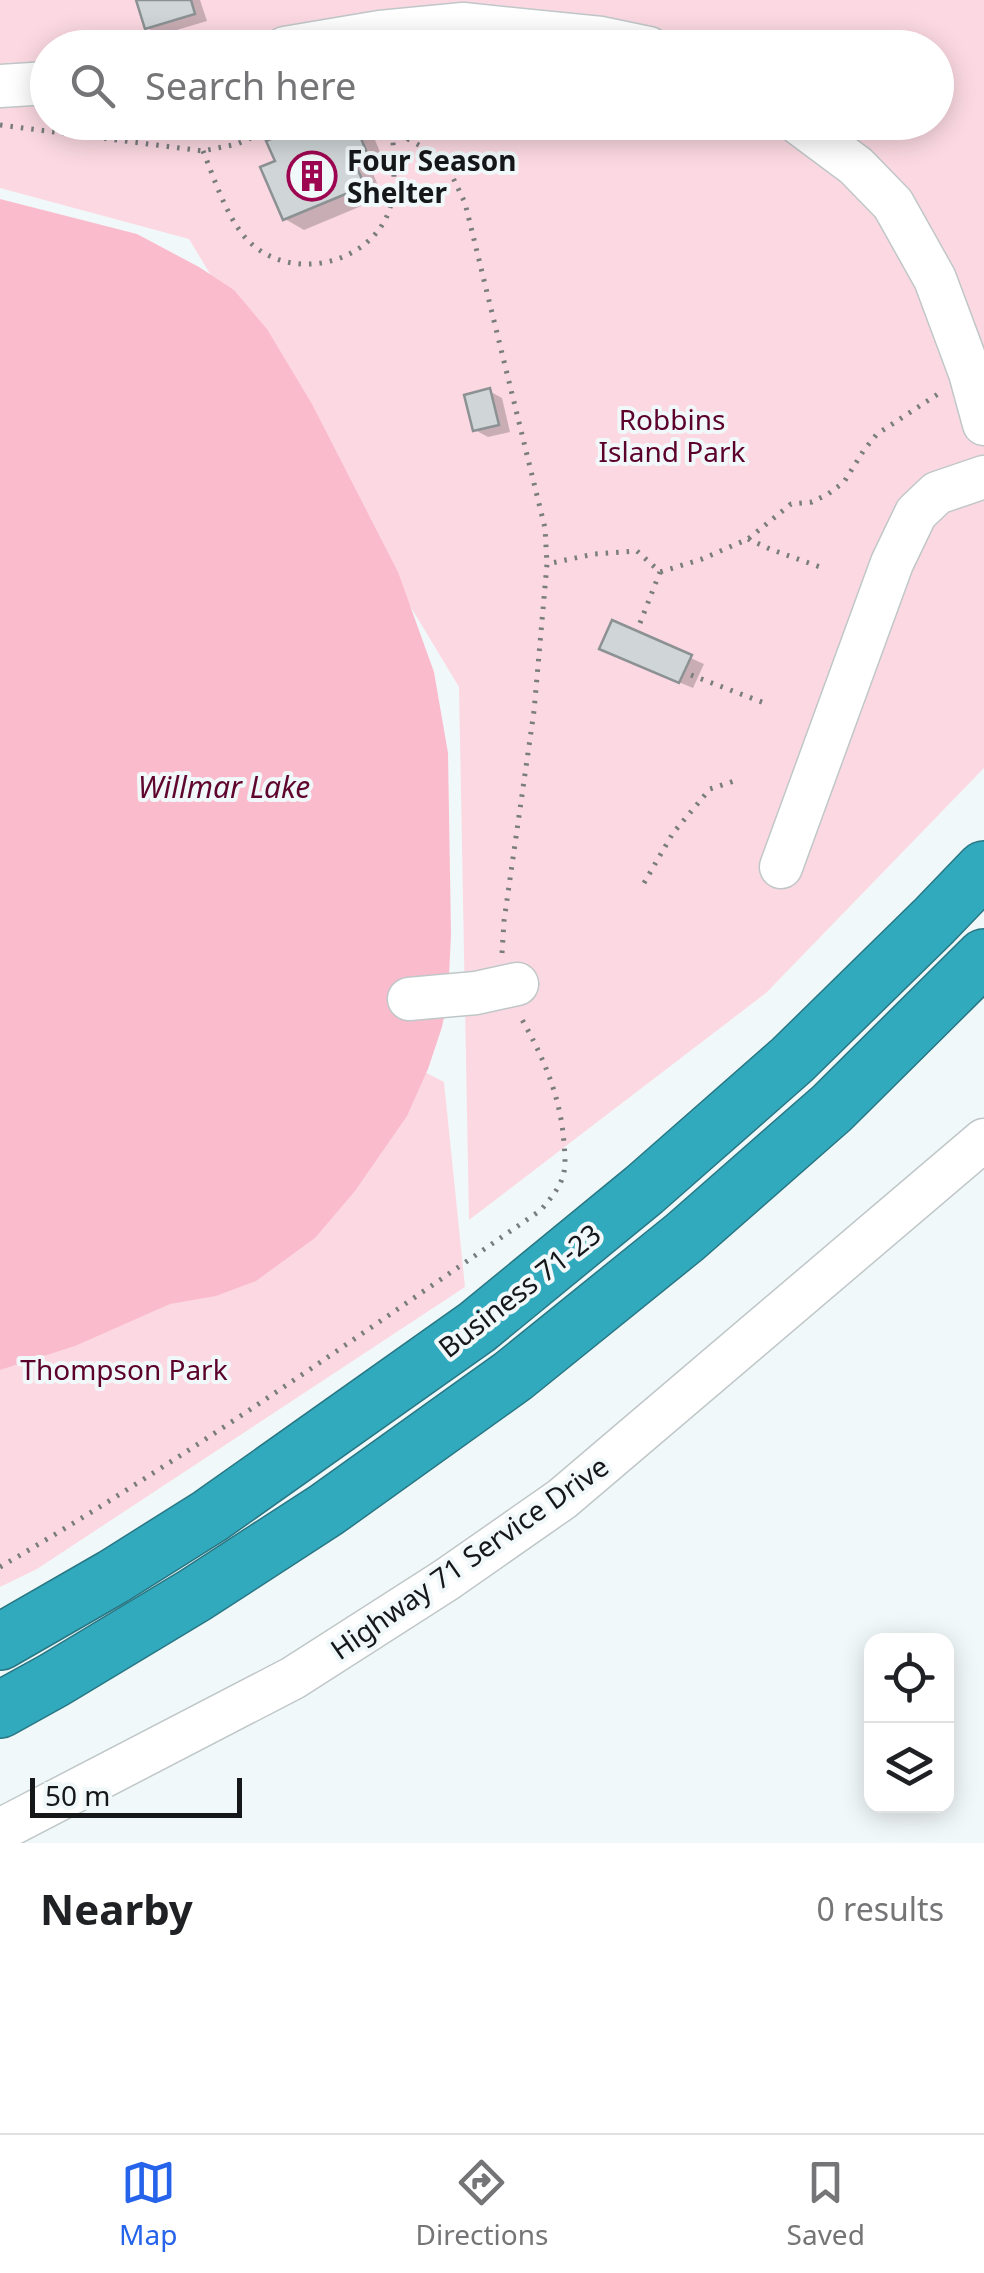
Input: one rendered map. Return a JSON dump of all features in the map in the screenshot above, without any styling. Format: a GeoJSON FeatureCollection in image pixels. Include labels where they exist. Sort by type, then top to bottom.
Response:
{"type":"FeatureCollection","features":[{"type":"Feature","properties":{"kind":"highway","name":"Business 71-23"},"geometry":{"type":"LineString","coordinates":[[0,1642],[210,1516],[477,1327],[644,1190],[792,1060],[984,869]]}},
{"type":"Feature","properties":{"kind":"highway"},"geometry":{"type":"LineString","coordinates":[[0,1710],[179,1605],[310,1521],[513,1376],[685,1237],[832,1108],[984,957]]}},
{"type":"Feature","properties":{"kind":"street"},"geometry":{"type":"LineString","coordinates":[[401,30],[464,24],[523,30]]}},
{"type":"Feature","properties":{"kind":"street"},"geometry":{"type":"LineString","coordinates":[[0,86],[30,84]]}},
{"type":"Feature","properties":{"kind":"street"},"geometry":{"type":"LineString","coordinates":[[821,140],[856,166],[892,204],[935,280],[970,373],[984,424]]}},
{"type":"Feature","properties":{"kind":"street"},"geometry":{"type":"LineString","coordinates":[[781,867],[892,563],[916,513],[937,493],[984,477]]}},
{"type":"Feature","properties":{"kind":"street"},"geometry":{"type":"LineString","coordinates":[[409,999],[476,993],[517,984]]}},
{"type":"Feature","properties":{"kind":"street","name":"Highway 71 Service Drive"},"geometry":{"type":"LineString","coordinates":[[0,1830],[293,1678],[446,1580],[562,1499],[984,1140]]}},
{"type":"Feature","properties":{"kind":"path"},"geometry":{"type":"LineString","coordinates":[[0,125],[30,129]]}},
{"type":"Feature","properties":{"kind":"path"},"geometry":{"type":"LineString","coordinates":[[121,140],[202,150],[246,140]]}},
{"type":"Feature","properties":{"kind":"path"},"geometry":{"type":"LineString","coordinates":[[202,150],[236,226],[254,247],[278,260],[328,264],[352,254],[373,236],[388,214],[394,140]]}},
{"type":"Feature","properties":{"kind":"path"},"geometry":{"type":"LineString","coordinates":[[410,140],[447,165],[465,203],[545,528],[547,564]]}},
{"type":"Feature","properties":{"kind":"path"},"geometry":{"type":"LineString","coordinates":[[748,539],[820,566]]}},
{"type":"Feature","properties":{"kind":"path"},"geometry":{"type":"LineString","coordinates":[[640,624],[660,572]]}},
{"type":"Feature","properties":{"kind":"path"},"geometry":{"type":"LineString","coordinates":[[691,676],[767,704]]}},
{"type":"Feature","properties":{"kind":"path"},"geometry":{"type":"LineString","coordinates":[[644,884],[673,833],[710,790],[737,780]]}},
{"type":"Feature","properties":{"kind":"green space","name":"Robbins Island Park"},"geometry":{"type":"Polygon","coordinates":[[[0,0],[984,0],[984,768],[766,993],[469,1220],[459,687],[189,239],[0,188],[0,0]]]}},
{"type":"Feature","properties":{"kind":"green space","name":"Thompson Park"},"geometry":{"type":"Polygon","coordinates":[[[398,1058],[444,1082],[465,1287],[37,1569],[0,1587],[0,1306],[398,1058]]]}},
{"type":"Feature","properties":{"kind":"water","name":"Willmar Lake"},"geometry":{"type":"Polygon","coordinates":[[[0,199],[137,234],[234,290],[267,329],[312,404],[398,572],[434,672],[448,753],[451,934],[448,997],[442,1027],[407,1116],[355,1191],[315,1238],[256,1281],[216,1296],[170,1304],[75,1346],[0,1370],[0,199]]]}},
{"type":"Feature","properties":{"kind":"building"},"geometry":{"type":"Polygon","coordinates":[[[136,0],[191,0],[195,14],[145,29],[136,0]]]}},
{"type":"Feature","properties":{"kind":"building","name":"Four Season Shelter"},"geometry":{"type":"Polygon","coordinates":[[[362,140],[367,153],[353,159],[365,186],[283,220],[260,167],[275,161],[266,141],[362,140]]]}},
{"type":"Feature","properties":{"kind":"building"},"geometry":{"type":"Polygon","coordinates":[[[490,388],[499,425],[473,431],[464,395],[490,388]]]}},
{"type":"Feature","properties":{"kind":"building"},"geometry":{"type":"Polygon","coordinates":[[[612,620],[692,655],[679,683],[599,649],[612,620]]]}},
{"type":"Feature","properties":{"kind":"place","name":"Four Season Shelter"},"geometry":{"type":"Point","coordinates":[312,176]}}]}
